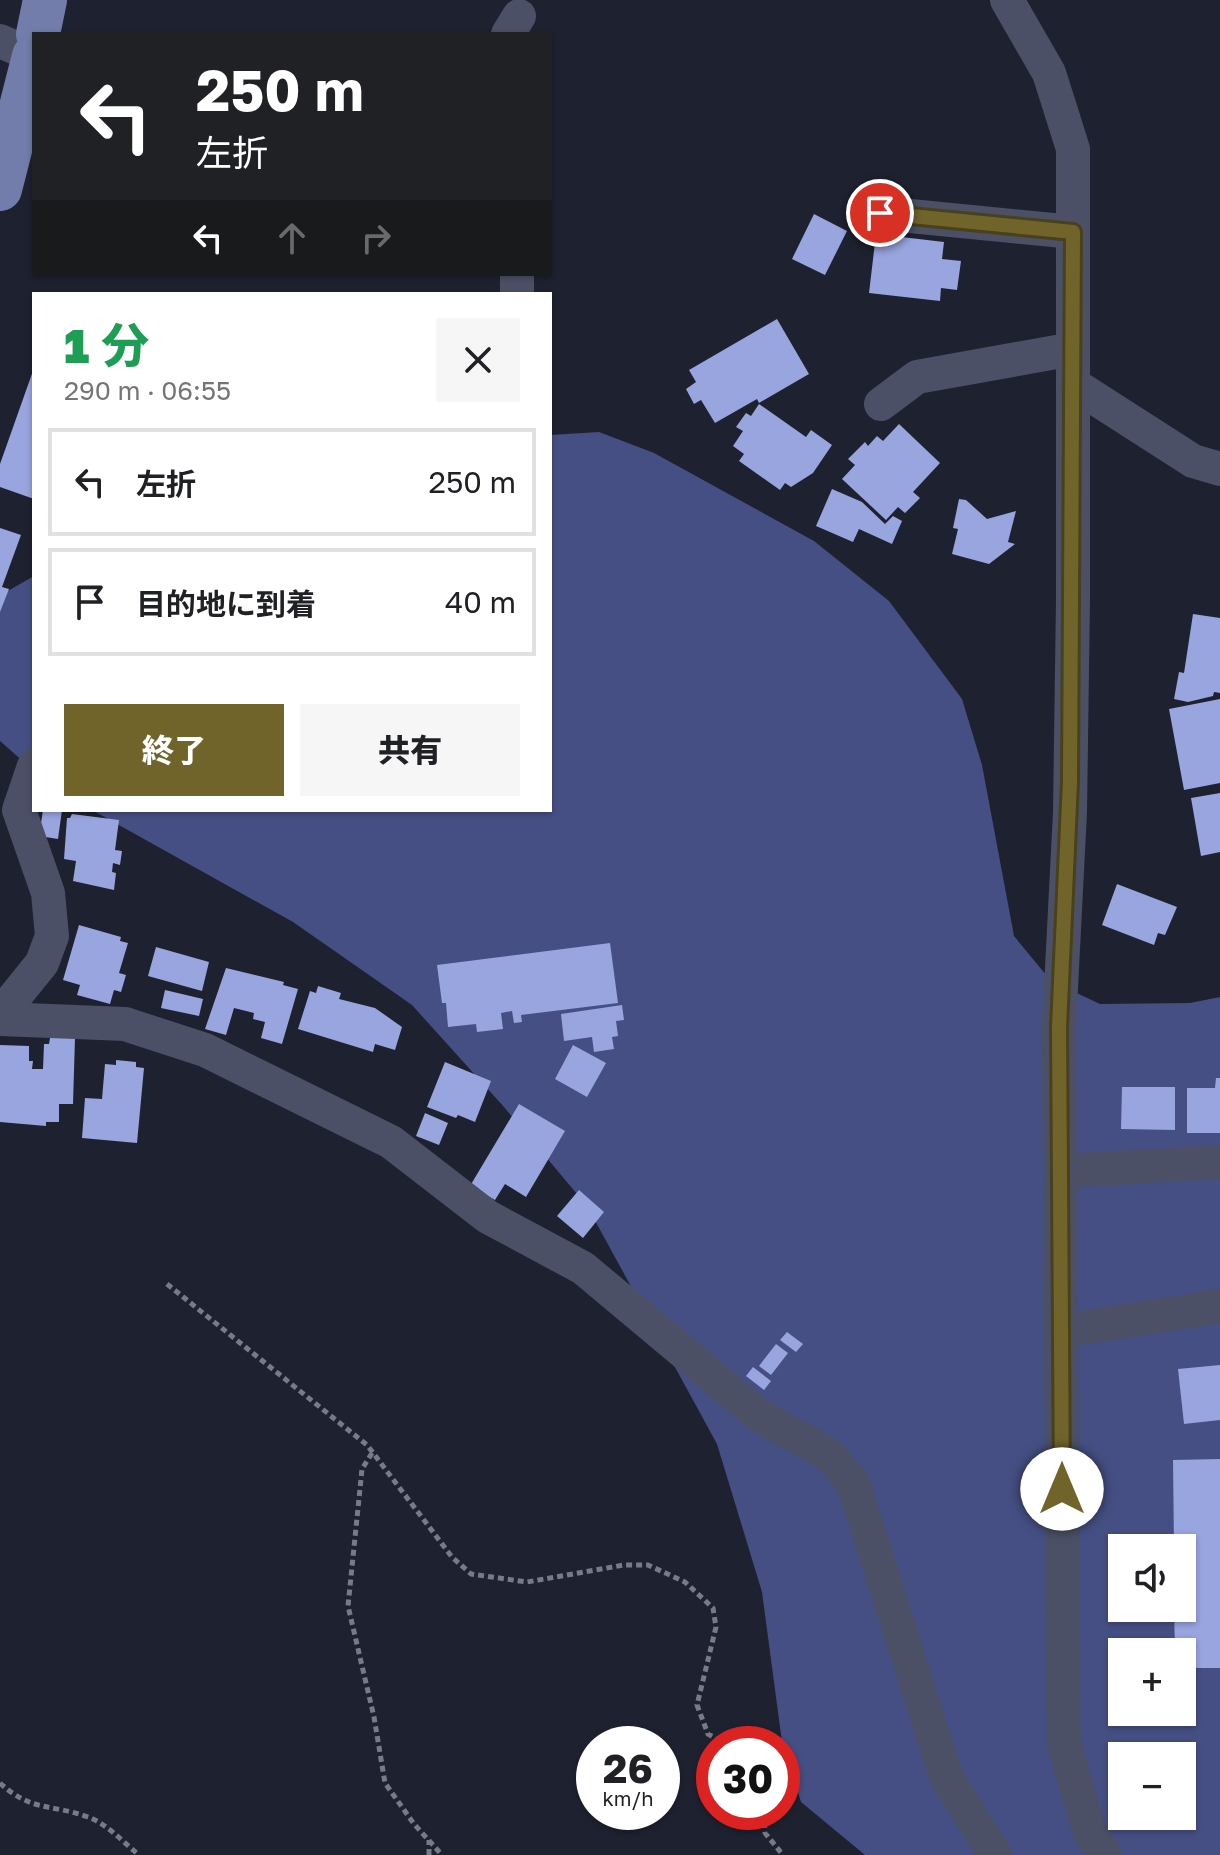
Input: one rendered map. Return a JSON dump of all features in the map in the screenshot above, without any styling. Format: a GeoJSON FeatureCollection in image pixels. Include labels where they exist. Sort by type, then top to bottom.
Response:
{"type":"FeatureCollection","features":[{"type":"Feature","properties":{"kind":"main road"},"geometry":{"type":"LineString","coordinates":[[38,32],[45,0]]}},
{"type":"Feature","properties":{"kind":"main road"},"geometry":{"type":"LineString","coordinates":[[0,189],[32,64]]}},
{"type":"Feature","properties":{"kind":"street"},"geometry":{"type":"LineString","coordinates":[[1007,0],[1049,73],[1073,149],[1070,781],[1059,1027],[1064,1744],[1090,1833],[1105,1855]]}},
{"type":"Feature","properties":{"kind":"street"},"geometry":{"type":"LineString","coordinates":[[0,41],[32,55]]}},
{"type":"Feature","properties":{"kind":"street"},"geometry":{"type":"LineString","coordinates":[[880,213],[1073,232]]}},
{"type":"Feature","properties":{"kind":"street"},"geometry":{"type":"LineString","coordinates":[[881,404],[917,377],[1073,349]]}},
{"type":"Feature","properties":{"kind":"street"},"geometry":{"type":"LineString","coordinates":[[1073,384],[1193,461],[1220,469]]}},
{"type":"Feature","properties":{"kind":"street"},"geometry":{"type":"LineString","coordinates":[[0,1017],[42,963],[52,936],[48,893],[19,810],[32,772]]}},
{"type":"Feature","properties":{"kind":"street"},"geometry":{"type":"LineString","coordinates":[[0,1017],[125,1024],[205,1050],[391,1142],[488,1217],[583,1268],[760,1416],[828,1454],[853,1483],[946,1776],[995,1855]]}},
{"type":"Feature","properties":{"kind":"street"},"geometry":{"type":"LineString","coordinates":[[1060,1171],[1220,1162]]}},
{"type":"Feature","properties":{"kind":"street"},"geometry":{"type":"LineString","coordinates":[[1061,1331],[1220,1306]]}},
{"type":"Feature","properties":{"kind":"path"},"geometry":{"type":"LineString","coordinates":[[167,1284],[367,1445],[452,1557],[471,1574],[527,1582],[624,1565],[648,1565],[685,1582],[713,1608],[716,1627],[697,1705],[705,1726]]}},
{"type":"Feature","properties":{"kind":"path"},"geometry":{"type":"LineString","coordinates":[[372,1453],[362,1469],[348,1606],[374,1717],[385,1783],[414,1824],[442,1855]]}},
{"type":"Feature","properties":{"kind":"path"},"geometry":{"type":"LineString","coordinates":[[0,1783],[16,1798],[44,1808],[90,1817],[139,1855]]}},
{"type":"Feature","properties":{"kind":"path"},"geometry":{"type":"LineString","coordinates":[[765,1830],[783,1855]]}},
{"type":"Feature","properties":{"kind":"path"},"geometry":{"type":"LineString","coordinates":[[429,1840],[429,1855]]}},
{"type":"Feature","properties":{"kind":"shaded area"},"geometry":{"type":"Polygon","coordinates":[[[599,432],[654,453],[814,541],[889,601],[962,699],[982,765],[1014,936],[1051,981],[1100,1004],[1190,1003],[1220,997],[1220,1855],[865,1855],[801,1802],[800,1726],[780,1726],[762,1592],[717,1444],[587,1206],[504,1107],[412,1005],[293,922],[96,812],[552,812],[552,435],[599,432]]]}},
{"type":"Feature","properties":{"kind":"shaded area"},"geometry":{"type":"Polygon","coordinates":[[[32,577],[32,769],[0,741],[0,603],[6,592],[32,577]]]}},
{"type":"Feature","properties":{"kind":"building"},"geometry":{"type":"Polygon","coordinates":[[[814,214],[847,231],[825,275],[792,259],[814,214]]]}},
{"type":"Feature","properties":{"kind":"building"},"geometry":{"type":"Polygon","coordinates":[[[876,234],[944,242],[942,259],[961,261],[957,290],[941,288],[940,301],[869,293],[876,234]]]}},
{"type":"Feature","properties":{"kind":"building"},"geometry":{"type":"Polygon","coordinates":[[[777,319],[809,374],[759,403],[757,399],[715,423],[701,400],[694,404],[686,389],[696,382],[689,370],[777,319]]]}},
{"type":"Feature","properties":{"kind":"building"},"geometry":{"type":"Polygon","coordinates":[[[32,374],[32,498],[0,487],[0,464],[32,374]]]}},
{"type":"Feature","properties":{"kind":"building"},"geometry":{"type":"Polygon","coordinates":[[[759,404],[806,437],[811,430],[832,445],[813,473],[791,487],[785,483],[780,490],[739,461],[744,454],[733,446],[743,431],[736,427],[746,413],[751,416],[759,404]]]}},
{"type":"Feature","properties":{"kind":"building"},"geometry":{"type":"Polygon","coordinates":[[[899,424],[940,463],[913,492],[920,498],[905,513],[898,507],[886,520],[842,479],[855,465],[848,459],[865,442],[868,446],[877,436],[883,441],[899,424]]]}},
{"type":"Feature","properties":{"kind":"building"},"geometry":{"type":"Polygon","coordinates":[[[832,489],[862,502],[885,524],[893,516],[902,521],[892,544],[859,529],[853,542],[816,526],[832,489]]]}},
{"type":"Feature","properties":{"kind":"building"},"geometry":{"type":"Polygon","coordinates":[[[959,499],[966,500],[987,519],[1016,511],[1008,542],[1015,544],[989,564],[952,554],[958,529],[953,528],[959,499]]]}},
{"type":"Feature","properties":{"kind":"building"},"geometry":{"type":"Polygon","coordinates":[[[0,528],[21,535],[2,587],[9,589],[0,612],[0,528]]]}},
{"type":"Feature","properties":{"kind":"building"},"geometry":{"type":"Polygon","coordinates":[[[1193,614],[1220,618],[1220,693],[1214,692],[1213,696],[1188,702],[1174,699],[1179,672],[1184,673],[1193,614]]]}},
{"type":"Feature","properties":{"kind":"building"},"geometry":{"type":"Polygon","coordinates":[[[1220,699],[1220,783],[1184,790],[1169,709],[1220,699]]]}},
{"type":"Feature","properties":{"kind":"building"},"geometry":{"type":"Polygon","coordinates":[[[1220,793],[1220,852],[1201,856],[1191,798],[1220,793]]]}},
{"type":"Feature","properties":{"kind":"building"},"geometry":{"type":"Polygon","coordinates":[[[43,812],[62,812],[58,839],[39,836],[43,812]]]}},
{"type":"Feature","properties":{"kind":"building"},"geometry":{"type":"Polygon","coordinates":[[[72,814],[119,820],[115,850],[122,851],[120,865],[113,863],[112,872],[116,873],[114,890],[73,881],[76,861],[64,859],[67,818],[72,814]]]}},
{"type":"Feature","properties":{"kind":"building"},"geometry":{"type":"Polygon","coordinates":[[[1117,884],[1177,907],[1165,935],[1158,933],[1154,945],[1102,925],[1117,884]]]}},
{"type":"Feature","properties":{"kind":"building"},"geometry":{"type":"Polygon","coordinates":[[[79,925],[121,937],[120,941],[128,943],[119,973],[126,975],[121,992],[114,990],[110,1004],[77,995],[80,985],[63,980],[79,925]]]}},
{"type":"Feature","properties":{"kind":"building"},"geometry":{"type":"Polygon","coordinates":[[[610,943],[618,1003],[521,1015],[522,1022],[514,1023],[512,1011],[501,1013],[503,1029],[477,1032],[476,1024],[448,1027],[437,965],[610,943]]]}},
{"type":"Feature","properties":{"kind":"building"},"geometry":{"type":"Polygon","coordinates":[[[156,947],[209,962],[202,991],[148,976],[156,947]]]}},
{"type":"Feature","properties":{"kind":"building"},"geometry":{"type":"Polygon","coordinates":[[[226,968],[284,982],[283,985],[298,989],[282,1044],[261,1038],[265,1022],[253,1019],[254,1013],[234,1008],[226,1035],[205,1029],[226,968]]]}},
{"type":"Feature","properties":{"kind":"building"},"geometry":{"type":"Polygon","coordinates":[[[318,986],[341,993],[339,999],[375,1008],[402,1027],[395,1050],[375,1044],[373,1052],[298,1029],[310,991],[316,993],[318,986]]]}},
{"type":"Feature","properties":{"kind":"building"},"geometry":{"type":"Polygon","coordinates":[[[165,990],[203,999],[199,1016],[161,1008],[165,990]]]}},
{"type":"Feature","properties":{"kind":"building"},"geometry":{"type":"Polygon","coordinates":[[[622,1005],[624,1020],[616,1021],[618,1036],[612,1037],[614,1049],[594,1052],[592,1037],[564,1041],[561,1014],[622,1005]]]}},
{"type":"Feature","properties":{"kind":"building"},"geometry":{"type":"Polygon","coordinates":[[[50,1038],[75,1038],[73,1104],[59,1104],[59,1122],[46,1122],[46,1126],[0,1122],[0,1045],[29,1046],[32,1069],[43,1069],[44,1044],[49,1044],[50,1038]]]}},
{"type":"Feature","properties":{"kind":"building"},"geometry":{"type":"Polygon","coordinates":[[[573,1045],[606,1063],[587,1097],[555,1079],[573,1045]]]}},
{"type":"Feature","properties":{"kind":"building"},"geometry":{"type":"Polygon","coordinates":[[[116,1060],[136,1062],[136,1067],[144,1068],[137,1143],[82,1138],[85,1098],[102,1099],[105,1064],[116,1065],[116,1060]]]}},
{"type":"Feature","properties":{"kind":"building"},"geometry":{"type":"Polygon","coordinates":[[[445,1062],[491,1081],[475,1122],[427,1107],[445,1062]]]}},
{"type":"Feature","properties":{"kind":"building"},"geometry":{"type":"Polygon","coordinates":[[[1216,1078],[1220,1078],[1220,1133],[1187,1133],[1187,1088],[1215,1088],[1216,1078]]]}},
{"type":"Feature","properties":{"kind":"building"},"geometry":{"type":"Polygon","coordinates":[[[1122,1087],[1175,1087],[1175,1130],[1121,1129],[1122,1087]]]}},
{"type":"Feature","properties":{"kind":"building"},"geometry":{"type":"Polygon","coordinates":[[[519,1104],[565,1131],[526,1197],[505,1184],[495,1200],[470,1186],[519,1104]]]}},
{"type":"Feature","properties":{"kind":"building"},"geometry":{"type":"Polygon","coordinates":[[[425,1113],[448,1123],[439,1145],[416,1136],[425,1113]]]}},
{"type":"Feature","properties":{"kind":"building"},"geometry":{"type":"Polygon","coordinates":[[[579,1190],[604,1212],[583,1238],[557,1216],[579,1190]]]}},
{"type":"Feature","properties":{"kind":"building"},"geometry":{"type":"Polygon","coordinates":[[[787,1332],[803,1344],[796,1352],[780,1340],[787,1332]]]}},
{"type":"Feature","properties":{"kind":"building"},"geometry":{"type":"Polygon","coordinates":[[[776,1344],[788,1353],[771,1375],[759,1366],[776,1344]]]}},
{"type":"Feature","properties":{"kind":"building"},"geometry":{"type":"Polygon","coordinates":[[[1220,1365],[1220,1420],[1184,1424],[1178,1369],[1220,1365]]]}},
{"type":"Feature","properties":{"kind":"building"},"geometry":{"type":"Polygon","coordinates":[[[753,1367],[771,1381],[764,1390],[746,1376],[753,1367]]]}},
{"type":"Feature","properties":{"kind":"building"},"geometry":{"type":"Polygon","coordinates":[[[1220,1459],[1220,1668],[1196,1668],[1196,1638],[1175,1638],[1174,1622],[1196,1622],[1196,1534],[1174,1534],[1173,1460],[1220,1459]]]}},
{"type":"Feature","properties":{"kind":"route"},"geometry":{"type":"LineString","coordinates":[[880,213],[1073,232],[1070,812],[1059,1027],[1062,1489]]}}]}
